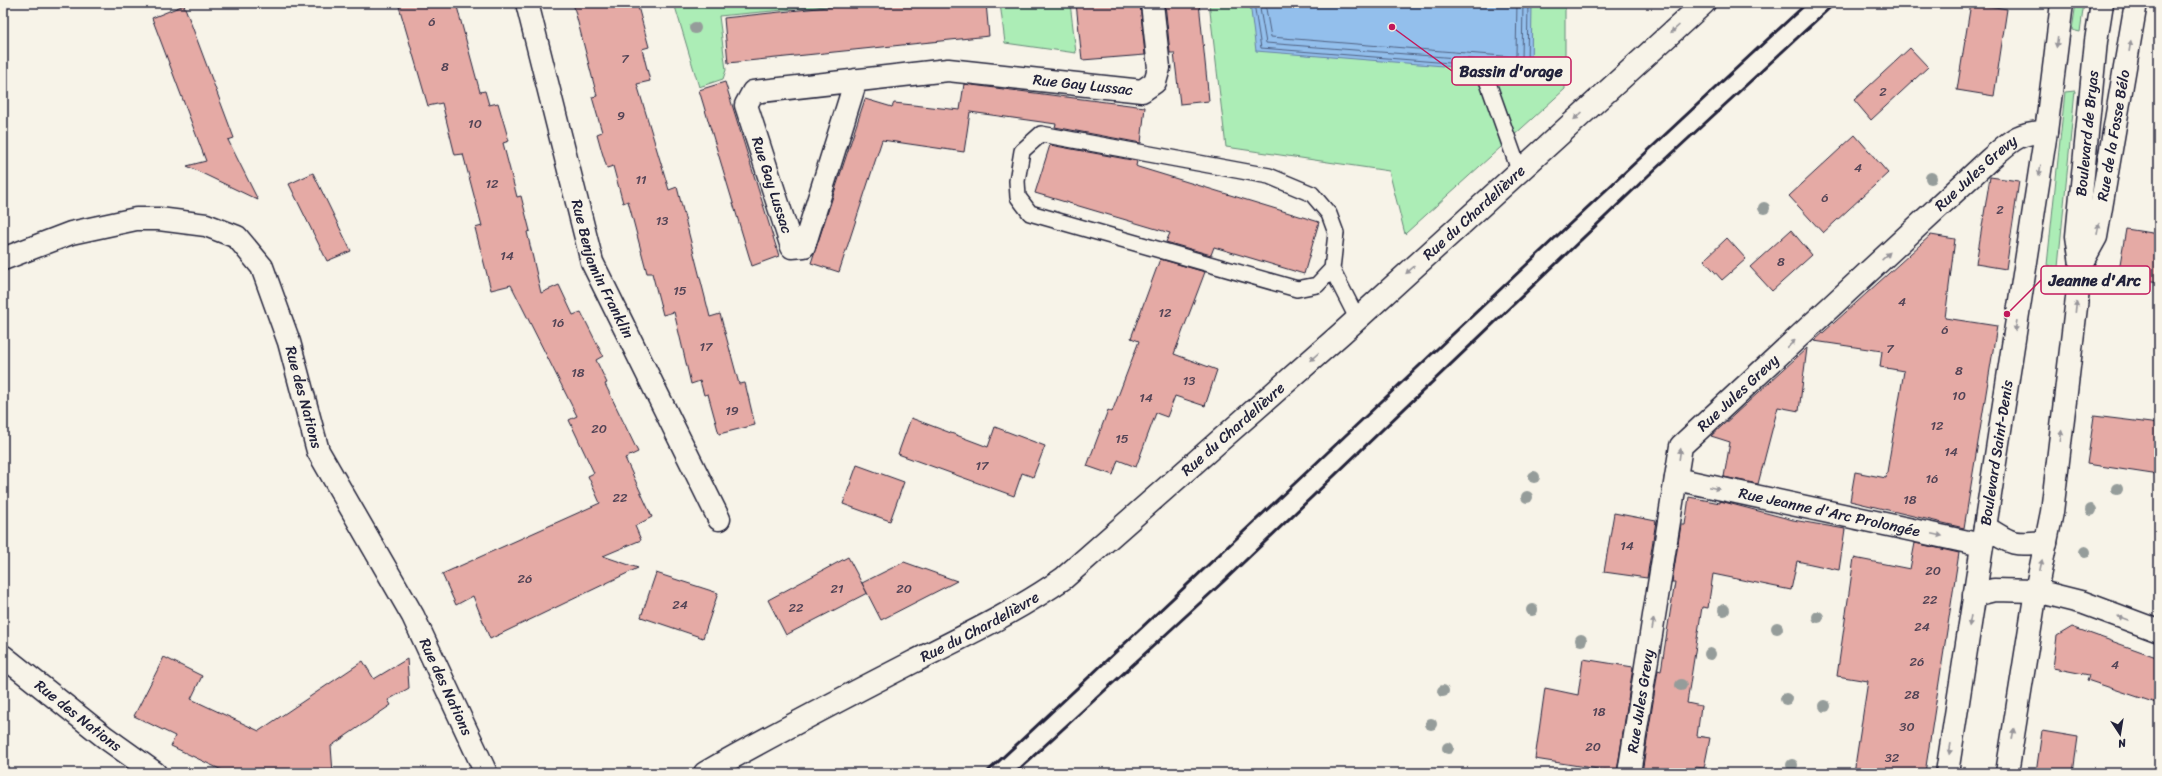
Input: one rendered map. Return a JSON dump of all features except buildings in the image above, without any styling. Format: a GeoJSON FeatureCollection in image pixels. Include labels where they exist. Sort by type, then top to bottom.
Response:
{"type":"FeatureCollection","features":[{"type":"Feature","properties":{"kind":"street","name":"Rue Benjamin Franklin"},"geometry":{"type":"LineString","coordinates":[[527,3],[592,262],[719,519]]}},
{"type":"Feature","properties":{"kind":"street","name":"Rue Gay Lussac"},"geometry":{"type":"LineString","coordinates":[[856,80],[804,246],[792,247],[746,105],[753,92],[856,80],[948,70],[1142,91],[1155,82],[1159,68],[1152,3]]}},
{"type":"Feature","properties":{"kind":"street","name":"Rue du Chardelièvre"},"geometry":{"type":"LineString","coordinates":[[705,773],[775,733],[1039,596],[1064,578],[1357,318],[1704,3]]}},
{"type":"Feature","properties":{"kind":"street"},"geometry":{"type":"LineString","coordinates":[[2046,132],[2062,3]]}},
{"type":"Feature","properties":{"kind":"street","name":"Boulevard de Bryas"},"geometry":{"type":"LineString","coordinates":[[2081,264],[2077,236],[2096,41],[2102,3]]}},
{"type":"Feature","properties":{"kind":"street","name":"Rue de la Fosse Bélo"},"geometry":{"type":"LineString","coordinates":[[2081,264],[2096,237],[2136,3]]}},
{"type":"Feature","properties":{"kind":"street","name":"Rue Jules Grevy"},"geometry":{"type":"LineString","coordinates":[[1629,773],[1681,446],[1990,159],[2014,139],[2029,132],[2046,132]]}},
{"type":"Feature","properties":{"kind":"street","name":"Boulevard Saint-Denis"},"geometry":{"type":"LineString","coordinates":[[1947,773],[2046,132]]}},
{"type":"Feature","properties":{"kind":"street","name":"Rue des Nations"},"geometry":{"type":"LineString","coordinates":[[3,259],[71,233],[136,219],[159,219],[206,224],[237,237],[262,267],[289,342],[318,451],[413,616],[486,773]]}},
{"type":"Feature","properties":{"kind":"street"},"geometry":{"type":"LineString","coordinates":[[2007,773],[2036,591],[2052,512],[2081,264]]}},
{"type":"Feature","properties":{"kind":"street","name":"Rue Jeanne d'Arc Prolongée"},"geometry":{"type":"LineString","coordinates":[[1676,480],[1984,536]]}},
{"type":"Feature","properties":{"kind":"street"},"geometry":{"type":"LineString","coordinates":[[1984,536],[2015,544],[2046,542]]}},
{"type":"Feature","properties":{"kind":"street"},"geometry":{"type":"LineString","coordinates":[[1974,595],[1994,590],[2036,591],[2084,603],[2159,631]]}},
{"type":"Feature","properties":{"kind":"street","name":"Rue des Nations"},"geometry":{"type":"LineString","coordinates":[[3,656],[106,738],[155,773]]}},
{"type":"Feature","properties":{"kind":"lane"},"geometry":{"type":"LineString","coordinates":[[1487,80],[1519,170]]}},
{"type":"Feature","properties":{"kind":"lane"},"geometry":{"type":"LineString","coordinates":[[1332,269],[1317,285],[1297,289],[1030,213],[1018,197],[1017,181],[1022,151],[1041,134],[1269,176],[1312,194],[1329,214],[1336,233],[1332,269],[1357,318]]}},
{"type":"Feature","properties":{"kind":"green space"},"geometry":{"type":"Polygon","coordinates":[[[674,3],[857,3],[719,16],[726,70],[723,79],[699,87],[674,3]]]}},
{"type":"Feature","properties":{"kind":"green space"},"geometry":{"type":"Polygon","coordinates":[[[1000,3],[1070,3],[1076,53],[1005,43],[1000,3]]]}},
{"type":"Feature","properties":{"kind":"green space"},"geometry":{"type":"Polygon","coordinates":[[[1209,3],[1565,3],[1565,89],[1405,234],[1389,171],[1226,147],[1209,3]]]}},
{"type":"Feature","properties":{"kind":"green space"},"geometry":{"type":"Polygon","coordinates":[[[2076,3],[2084,3],[2080,32],[2072,30],[2076,3]]]}},
{"type":"Feature","properties":{"kind":"green space"},"geometry":{"type":"Polygon","coordinates":[[[2075,91],[2058,267],[2047,265],[2065,92],[2075,91]]]}},
{"type":"Feature","properties":{"kind":"water"},"geometry":{"type":"Polygon","coordinates":[[[1250,3],[1532,3],[1531,73],[1256,51],[1250,3]]]}},
{"type":"Feature","properties":{"kind":"railway"},"geometry":{"type":"LineString","coordinates":[[986,773],[1807,3]]}},
{"type":"Feature","properties":{"kind":"railway"},"geometry":{"type":"LineString","coordinates":[[1015,773],[1224,581],[1650,174],[1835,3]]}},
{"type":"Feature","properties":{"kind":"place","name":"Bassin d'orage"},"geometry":{"type":"Point","coordinates":[1392,27]}},
{"type":"Feature","properties":{"kind":"place","name":"Jeanne d'Arc"},"geometry":{"type":"Point","coordinates":[2007,314]}}]}
